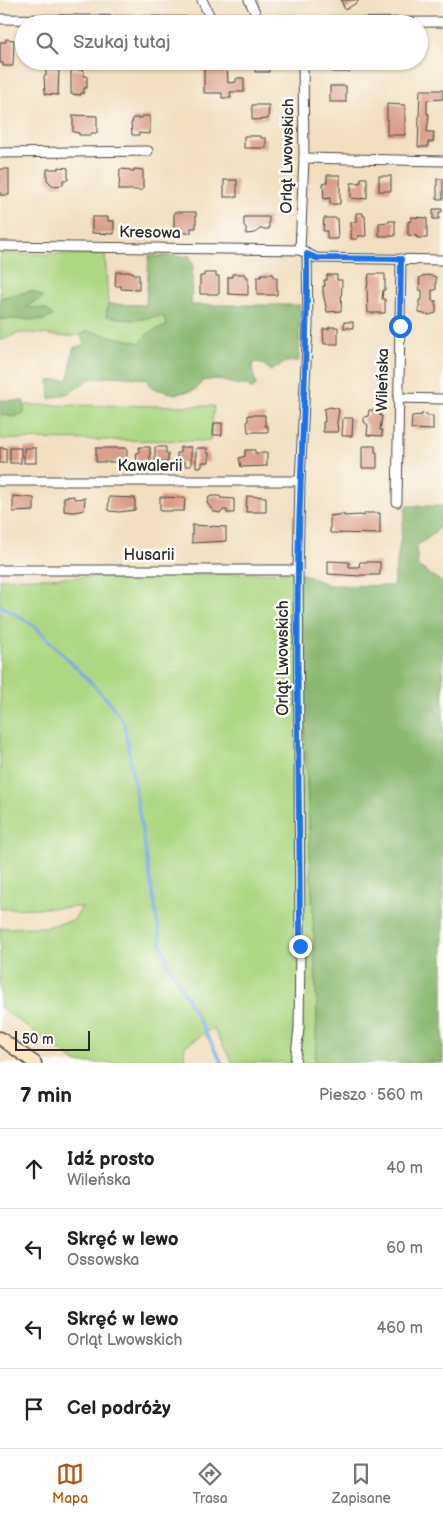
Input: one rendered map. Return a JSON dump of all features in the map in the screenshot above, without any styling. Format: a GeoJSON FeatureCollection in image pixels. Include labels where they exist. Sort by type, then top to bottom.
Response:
{"type":"FeatureCollection","features":[{"type":"Feature","properties":{"kind":"main road"},"geometry":{"type":"LineString","coordinates":[[0,1038],[35,1063]]}},
{"type":"Feature","properties":{"kind":"street"},"geometry":{"type":"LineString","coordinates":[[202,0],[209,15]]}},
{"type":"Feature","properties":{"kind":"street"},"geometry":{"type":"LineString","coordinates":[[249,0],[255,15]]}},
{"type":"Feature","properties":{"kind":"street"},"geometry":{"type":"LineString","coordinates":[[0,19],[15,19]]}},
{"type":"Feature","properties":{"kind":"street"},"geometry":{"type":"LineString","coordinates":[[428,22],[443,22]]}},
{"type":"Feature","properties":{"kind":"street","name":"Orląt Lwowskich"},"geometry":{"type":"LineString","coordinates":[[295,1063],[299,1028],[300,946],[298,570],[300,481],[308,325],[304,252],[303,70]]}},
{"type":"Feature","properties":{"kind":"street"},"geometry":{"type":"LineString","coordinates":[[0,153],[148,151]]}},
{"type":"Feature","properties":{"kind":"street"},"geometry":{"type":"LineString","coordinates":[[304,158],[443,161]]}},
{"type":"Feature","properties":{"kind":"street","name":"Kresowa"},"geometry":{"type":"LineString","coordinates":[[0,246],[304,252],[316,258],[443,260]]}},
{"type":"Feature","properties":{"kind":"street","name":"Wileńska"},"geometry":{"type":"LineString","coordinates":[[397,502],[401,259]]}},
{"type":"Feature","properties":{"kind":"street"},"geometry":{"type":"LineString","coordinates":[[398,398],[443,399]]}},
{"type":"Feature","properties":{"kind":"street","name":"Kawalerii"},"geometry":{"type":"LineString","coordinates":[[0,481],[300,481]]}},
{"type":"Feature","properties":{"kind":"street","name":"Husarii"},"geometry":{"type":"LineString","coordinates":[[0,570],[298,570]]}},
{"type":"Feature","properties":{"kind":"green space"},"geometry":{"type":"Polygon","coordinates":[[[0,254],[105,254],[108,304],[106,316],[132,320],[163,316],[168,326],[141,343],[87,331],[73,336],[19,333],[0,341],[0,319],[45,320],[25,307],[42,297],[32,291],[0,298],[0,254]]]}},
{"type":"Feature","properties":{"kind":"green space"},"geometry":{"type":"Polygon","coordinates":[[[149,256],[190,256],[193,265],[191,305],[300,305],[299,361],[286,362],[270,371],[263,364],[253,363],[252,368],[256,385],[252,390],[248,385],[238,385],[216,379],[202,381],[196,390],[175,394],[152,388],[147,379],[115,376],[90,379],[69,393],[50,399],[49,381],[69,379],[73,348],[84,345],[81,335],[87,331],[141,343],[143,339],[155,330],[167,326],[163,316],[132,320],[106,316],[108,304],[146,305],[149,256]]]}},
{"type":"Feature","properties":{"kind":"green space"},"geometry":{"type":"Polygon","coordinates":[[[32,291],[43,297],[26,307],[46,309],[53,316],[45,320],[0,319],[0,298],[32,291]]]}},
{"type":"Feature","properties":{"kind":"green space"},"geometry":{"type":"Polygon","coordinates":[[[0,400],[24,401],[24,413],[13,417],[0,414],[0,400]]]}},
{"type":"Feature","properties":{"kind":"green space"},"geometry":{"type":"Polygon","coordinates":[[[24,405],[214,406],[210,441],[0,439],[0,414],[13,417],[24,413],[24,405]]]}},
{"type":"Feature","properties":{"kind":"green space"},"geometry":{"type":"Polygon","coordinates":[[[406,506],[443,506],[443,514],[437,530],[416,546],[418,566],[443,583],[443,1063],[315,1063],[317,1011],[298,572],[329,585],[393,586],[406,506]]]}},
{"type":"Feature","properties":{"kind":"green space"},"geometry":{"type":"Polygon","coordinates":[[[298,572],[317,1011],[315,1063],[233,1063],[213,1028],[185,1046],[184,1059],[192,1063],[77,1063],[0,1007],[0,928],[45,927],[74,920],[82,907],[0,909],[0,579],[298,572]]]}},
{"type":"Feature","properties":{"kind":"building"},"geometry":{"type":"Polygon","coordinates":[[[341,0],[358,0],[358,2],[345,10],[341,0]]]}},
{"type":"Feature","properties":{"kind":"building"},"geometry":{"type":"Polygon","coordinates":[[[6,39],[14,40],[13,66],[3,66],[3,63],[0,63],[0,42],[6,42],[6,39]]]}},
{"type":"Feature","properties":{"kind":"building"},"geometry":{"type":"Polygon","coordinates":[[[46,70],[59,70],[58,95],[45,94],[44,76],[46,76],[46,70]]]}},
{"type":"Feature","properties":{"kind":"building"},"geometry":{"type":"Polygon","coordinates":[[[71,70],[84,71],[84,76],[87,76],[87,88],[84,88],[84,93],[81,93],[81,95],[71,94],[71,70]]]}},
{"type":"Feature","properties":{"kind":"building"},"geometry":{"type":"Polygon","coordinates":[[[204,70],[227,70],[228,83],[236,82],[238,78],[244,78],[244,92],[230,92],[231,98],[222,98],[222,93],[204,93],[204,70]]]}},
{"type":"Feature","properties":{"kind":"building"},"geometry":{"type":"Polygon","coordinates":[[[255,70],[269,70],[269,72],[255,72],[255,70]]]}},
{"type":"Feature","properties":{"kind":"building"},"geometry":{"type":"Polygon","coordinates":[[[332,70],[350,70],[350,72],[332,72],[332,70]]]}},
{"type":"Feature","properties":{"kind":"building"},"geometry":{"type":"Polygon","coordinates":[[[330,86],[346,86],[346,102],[330,102],[330,86]]]}},
{"type":"Feature","properties":{"kind":"building"},"geometry":{"type":"Polygon","coordinates":[[[420,90],[443,90],[443,99],[427,100],[427,114],[429,114],[427,132],[434,132],[433,142],[428,142],[428,147],[418,147],[420,90]]]}},
{"type":"Feature","properties":{"kind":"building"},"geometry":{"type":"Polygon","coordinates":[[[387,104],[405,105],[405,135],[387,135],[387,104]]]}},
{"type":"Feature","properties":{"kind":"building"},"geometry":{"type":"Polygon","coordinates":[[[252,105],[269,105],[268,119],[252,120],[252,105]]]}},
{"type":"Feature","properties":{"kind":"building"},"geometry":{"type":"Polygon","coordinates":[[[73,115],[97,116],[97,133],[79,135],[79,133],[73,132],[73,115]]]}},
{"type":"Feature","properties":{"kind":"building"},"geometry":{"type":"Polygon","coordinates":[[[142,116],[150,116],[150,134],[139,133],[139,135],[132,135],[131,123],[133,118],[142,118],[142,116]]]}},
{"type":"Feature","properties":{"kind":"building"},"geometry":{"type":"Polygon","coordinates":[[[244,136],[261,136],[261,138],[266,138],[266,148],[244,148],[244,136]]]}},
{"type":"Feature","properties":{"kind":"building"},"geometry":{"type":"Polygon","coordinates":[[[59,167],[68,168],[68,180],[63,180],[63,185],[53,186],[47,180],[47,169],[58,169],[59,167]]]}},
{"type":"Feature","properties":{"kind":"building"},"geometry":{"type":"Polygon","coordinates":[[[0,169],[9,169],[9,195],[0,195],[0,169]]]}},
{"type":"Feature","properties":{"kind":"building"},"geometry":{"type":"Polygon","coordinates":[[[120,169],[131,171],[134,171],[134,169],[143,170],[143,190],[119,190],[120,169]]]}},
{"type":"Feature","properties":{"kind":"building"},"geometry":{"type":"Polygon","coordinates":[[[327,175],[340,175],[340,204],[330,204],[330,198],[324,199],[323,184],[327,182],[327,175]]]}},
{"type":"Feature","properties":{"kind":"building"},"geometry":{"type":"Polygon","coordinates":[[[379,176],[391,176],[391,191],[379,191],[379,176]]]}},
{"type":"Feature","properties":{"kind":"building"},"geometry":{"type":"Polygon","coordinates":[[[361,178],[367,178],[367,198],[351,198],[351,183],[361,182],[361,178]]]}},
{"type":"Feature","properties":{"kind":"building"},"geometry":{"type":"Polygon","coordinates":[[[437,179],[443,179],[443,199],[437,199],[437,179]]]}},
{"type":"Feature","properties":{"kind":"building"},"geometry":{"type":"Polygon","coordinates":[[[224,180],[237,180],[237,197],[224,197],[224,180]]]}},
{"type":"Feature","properties":{"kind":"building"},"geometry":{"type":"Polygon","coordinates":[[[433,209],[442,209],[442,212],[439,212],[439,219],[433,219],[433,209]]]}},
{"type":"Feature","properties":{"kind":"building"},"geometry":{"type":"Polygon","coordinates":[[[174,212],[196,212],[196,228],[191,228],[191,233],[179,233],[179,228],[174,228],[174,212]]]}},
{"type":"Feature","properties":{"kind":"building"},"geometry":{"type":"Polygon","coordinates":[[[356,213],[363,213],[363,216],[365,216],[366,236],[358,236],[358,239],[351,239],[351,222],[356,222],[356,213]]]}},
{"type":"Feature","properties":{"kind":"building"},"geometry":{"type":"Polygon","coordinates":[[[92,217],[108,217],[108,221],[114,221],[114,234],[92,233],[92,217]]]}},
{"type":"Feature","properties":{"kind":"building"},"geometry":{"type":"Polygon","coordinates":[[[244,217],[269,217],[269,229],[260,229],[255,233],[246,234],[244,217]]]}},
{"type":"Feature","properties":{"kind":"building"},"geometry":{"type":"Polygon","coordinates":[[[411,217],[427,218],[427,238],[417,238],[417,236],[408,235],[408,222],[411,221],[411,217]]]}},
{"type":"Feature","properties":{"kind":"building"},"geometry":{"type":"Polygon","coordinates":[[[324,218],[337,218],[338,239],[327,239],[327,231],[323,231],[324,218]]]}},
{"type":"Feature","properties":{"kind":"building"},"geometry":{"type":"Polygon","coordinates":[[[395,221],[395,236],[379,236],[379,223],[395,221]]]}},
{"type":"Feature","properties":{"kind":"building"},"geometry":{"type":"Polygon","coordinates":[[[116,272],[133,272],[139,275],[139,290],[121,289],[121,286],[115,286],[116,272]]]}},
{"type":"Feature","properties":{"kind":"building"},"geometry":{"type":"Polygon","coordinates":[[[204,273],[216,273],[216,276],[219,276],[219,294],[200,294],[200,276],[204,276],[204,273]]]}},
{"type":"Feature","properties":{"kind":"building"},"geometry":{"type":"Polygon","coordinates":[[[232,274],[245,274],[245,277],[248,277],[248,295],[228,294],[228,277],[232,277],[232,274]]]}},
{"type":"Feature","properties":{"kind":"building"},"geometry":{"type":"Polygon","coordinates":[[[261,274],[273,274],[273,277],[277,278],[277,295],[257,295],[257,277],[261,277],[261,274]]]}},
{"type":"Feature","properties":{"kind":"building"},"geometry":{"type":"Polygon","coordinates":[[[369,274],[385,274],[385,290],[383,290],[382,299],[385,299],[385,313],[368,313],[367,289],[369,274]]]}},
{"type":"Feature","properties":{"kind":"building"},"geometry":{"type":"Polygon","coordinates":[[[327,275],[337,275],[337,280],[342,280],[341,311],[327,312],[323,286],[325,286],[324,280],[327,280],[327,275]]]}},
{"type":"Feature","properties":{"kind":"building"},"geometry":{"type":"Polygon","coordinates":[[[427,275],[436,277],[436,290],[432,290],[432,301],[436,301],[436,313],[429,315],[419,313],[419,300],[422,300],[422,290],[419,290],[420,277],[427,275]]]}},
{"type":"Feature","properties":{"kind":"building"},"geometry":{"type":"Polygon","coordinates":[[[344,322],[353,322],[353,328],[344,328],[344,322]]]}},
{"type":"Feature","properties":{"kind":"building"},"geometry":{"type":"Polygon","coordinates":[[[329,327],[338,327],[338,344],[324,344],[323,329],[329,329],[329,327]]]}},
{"type":"Feature","properties":{"kind":"building"},"geometry":{"type":"Polygon","coordinates":[[[330,407],[339,409],[338,432],[323,432],[323,422],[325,422],[324,409],[330,407]]]}},
{"type":"Feature","properties":{"kind":"building"},"geometry":{"type":"Polygon","coordinates":[[[369,410],[380,410],[380,416],[382,416],[380,430],[382,430],[382,436],[367,435],[368,425],[364,422],[364,417],[368,416],[369,410]]]}},
{"type":"Feature","properties":{"kind":"building"},"geometry":{"type":"Polygon","coordinates":[[[422,413],[427,414],[427,416],[433,416],[433,430],[411,429],[412,416],[422,415],[422,413]]]}},
{"type":"Feature","properties":{"kind":"building"},"geometry":{"type":"Polygon","coordinates":[[[248,415],[265,415],[265,426],[268,426],[268,432],[248,432],[248,415]]]}},
{"type":"Feature","properties":{"kind":"building"},"geometry":{"type":"Polygon","coordinates":[[[343,418],[353,418],[352,436],[342,436],[343,418]]]}},
{"type":"Feature","properties":{"kind":"building"},"geometry":{"type":"Polygon","coordinates":[[[214,423],[222,423],[222,435],[213,435],[214,423]]]}},
{"type":"Feature","properties":{"kind":"building"},"geometry":{"type":"Polygon","coordinates":[[[362,446],[375,446],[377,468],[362,468],[362,446]]]}},
{"type":"Feature","properties":{"kind":"building"},"geometry":{"type":"Polygon","coordinates":[[[139,447],[150,447],[150,466],[144,466],[144,462],[137,462],[136,453],[139,453],[139,447]]]}},
{"type":"Feature","properties":{"kind":"building"},"geometry":{"type":"Polygon","coordinates":[[[155,447],[166,447],[166,453],[168,453],[168,462],[161,462],[161,466],[155,466],[155,447]]]}},
{"type":"Feature","properties":{"kind":"building"},"geometry":{"type":"Polygon","coordinates":[[[180,447],[191,447],[191,466],[185,466],[185,462],[177,462],[177,453],[180,453],[180,447]]]}},
{"type":"Feature","properties":{"kind":"building"},"geometry":{"type":"Polygon","coordinates":[[[0,448],[6,448],[6,463],[0,463],[0,448]]]}},
{"type":"Feature","properties":{"kind":"building"},"geometry":{"type":"Polygon","coordinates":[[[10,448],[21,448],[21,463],[10,463],[10,448]]]}},
{"type":"Feature","properties":{"kind":"building"},"geometry":{"type":"Polygon","coordinates":[[[24,448],[36,448],[36,463],[24,463],[24,448]]]}},
{"type":"Feature","properties":{"kind":"building"},"geometry":{"type":"Polygon","coordinates":[[[96,448],[127,448],[127,462],[96,462],[96,448]]]}},
{"type":"Feature","properties":{"kind":"building"},"geometry":{"type":"Polygon","coordinates":[[[196,448],[207,448],[207,453],[209,453],[209,462],[202,462],[202,467],[196,467],[196,448]]]}},
{"type":"Feature","properties":{"kind":"building"},"geometry":{"type":"Polygon","coordinates":[[[245,450],[255,450],[255,453],[267,453],[267,466],[241,467],[239,458],[245,456],[245,450]]]}},
{"type":"Feature","properties":{"kind":"building"},"geometry":{"type":"Polygon","coordinates":[[[13,496],[34,498],[34,511],[13,512],[13,496]]]}},
{"type":"Feature","properties":{"kind":"building"},"geometry":{"type":"Polygon","coordinates":[[[74,496],[74,499],[85,498],[84,510],[64,511],[64,497],[74,496]]]}},
{"type":"Feature","properties":{"kind":"building"},"geometry":{"type":"Polygon","coordinates":[[[220,496],[221,499],[234,499],[234,513],[227,513],[227,510],[223,510],[221,513],[214,512],[207,503],[209,497],[220,496]]]}},
{"type":"Feature","properties":{"kind":"building"},"geometry":{"type":"Polygon","coordinates":[[[247,496],[266,497],[266,512],[246,512],[247,496]]]}},
{"type":"Feature","properties":{"kind":"building"},"geometry":{"type":"Polygon","coordinates":[[[109,497],[135,498],[135,510],[109,511],[109,497]]]}},
{"type":"Feature","properties":{"kind":"building"},"geometry":{"type":"Polygon","coordinates":[[[160,497],[185,498],[184,511],[160,511],[160,497]]]}},
{"type":"Feature","properties":{"kind":"building"},"geometry":{"type":"Polygon","coordinates":[[[365,513],[380,513],[380,534],[330,533],[330,516],[344,514],[344,516],[364,516],[365,513]]]}},
{"type":"Feature","properties":{"kind":"building"},"geometry":{"type":"Polygon","coordinates":[[[192,525],[226,527],[226,541],[192,543],[192,525]]]}},
{"type":"Feature","properties":{"kind":"building"},"geometry":{"type":"Polygon","coordinates":[[[328,561],[349,562],[349,567],[359,567],[360,562],[380,562],[380,575],[328,574],[328,561]]]}},
{"type":"Feature","properties":{"kind":"waterway"},"geometry":{"type":"LineString","coordinates":[[0,605],[36,627],[108,700],[124,723],[161,943],[168,963],[222,1063]]}},
{"type":"Feature","properties":{"kind":"route"},"geometry":{"type":"LineString","coordinates":[[300,946],[298,570],[300,481],[308,325],[307,254],[316,258],[401,259],[400,326]]}}]}
